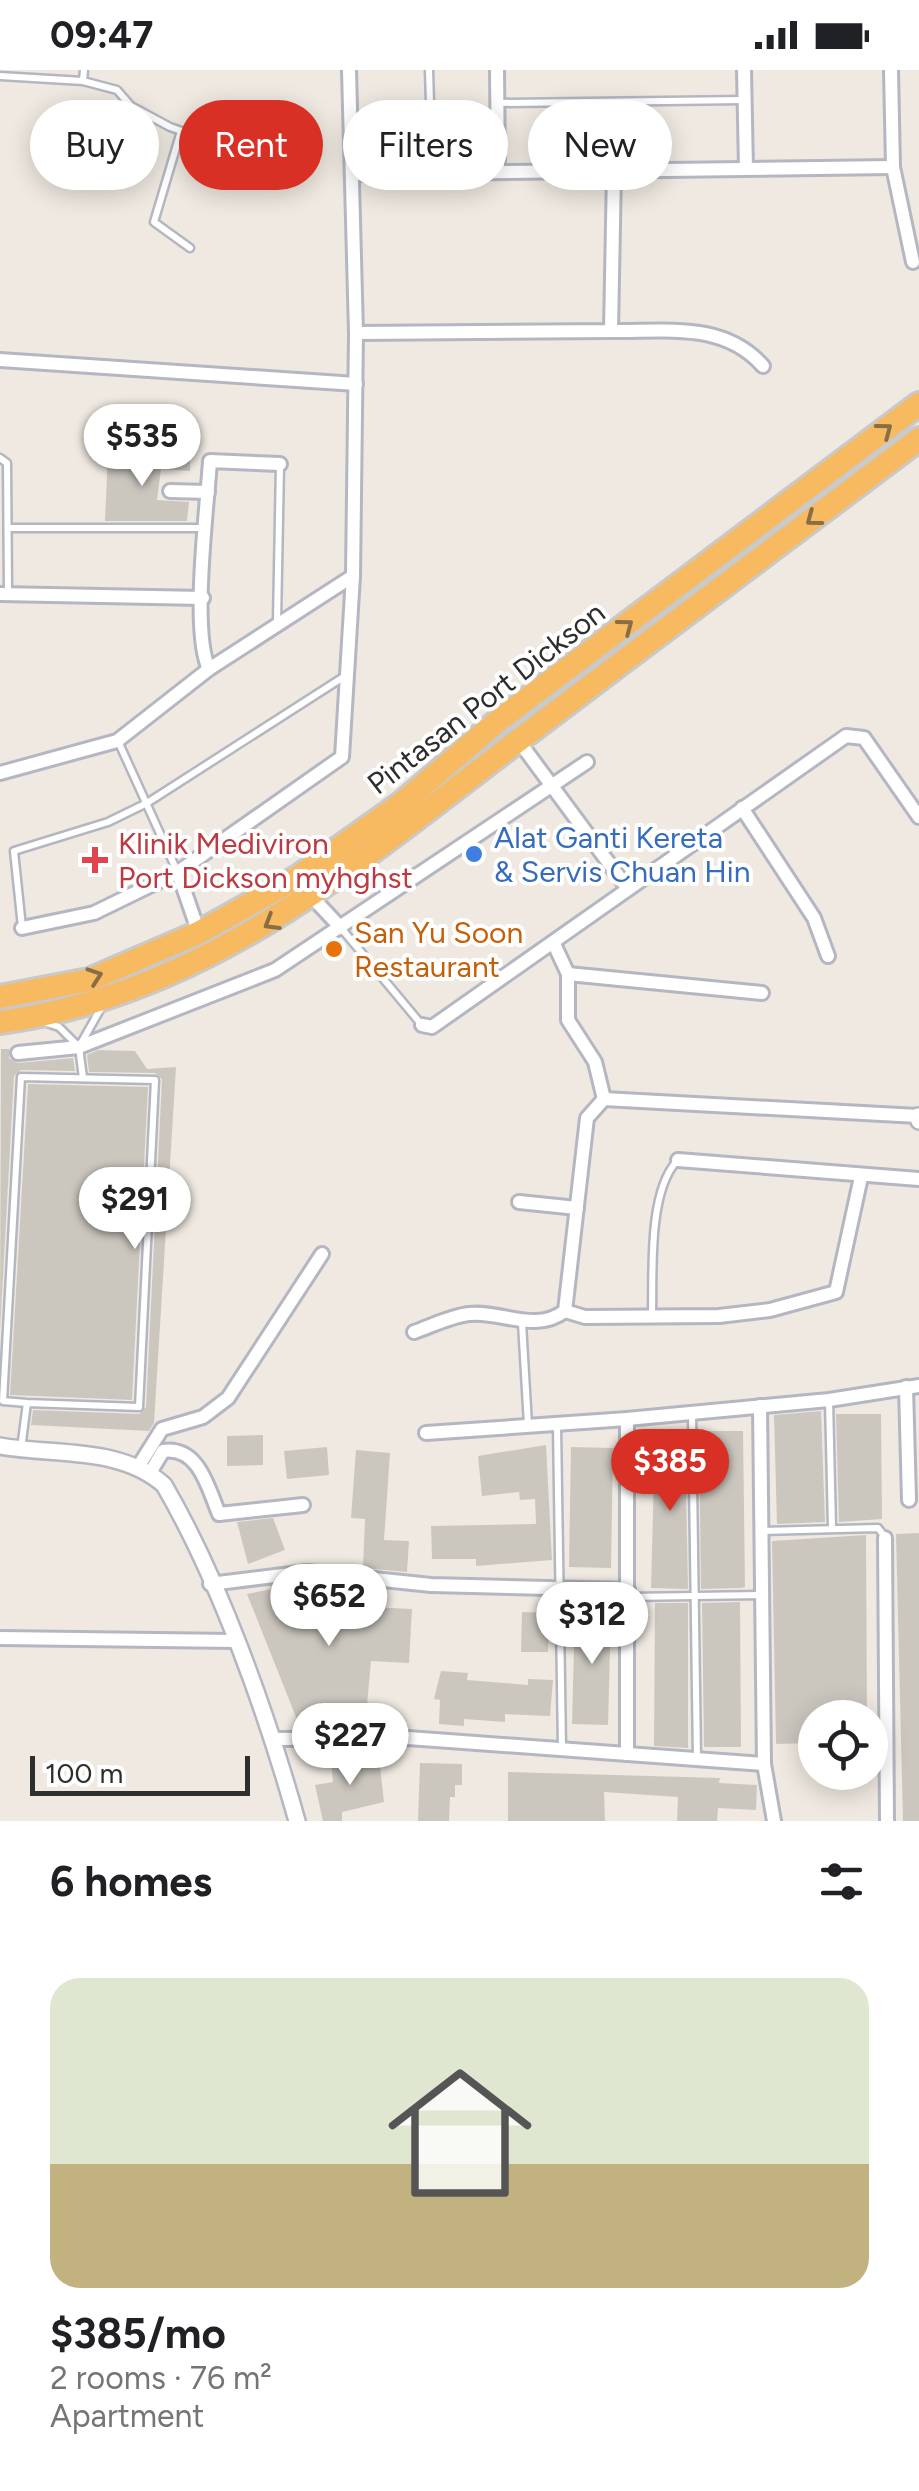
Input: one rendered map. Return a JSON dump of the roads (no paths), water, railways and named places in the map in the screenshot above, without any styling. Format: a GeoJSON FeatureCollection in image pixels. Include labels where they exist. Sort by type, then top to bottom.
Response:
{"type":"FeatureCollection","features":[{"type":"Feature","properties":{"kind":"highway","name":"Pintasan Port Dickson"},"geometry":{"type":"LineString","coordinates":[[0,997],[89,980],[198,933],[298,877],[402,803],[499,720],[919,404]]}},
{"type":"Feature","properties":{"kind":"highway","name":"Pintasan Port Dickson"},"geometry":{"type":"LineString","coordinates":[[12,1020],[136,987],[212,955],[312,897],[919,439]]}},
{"type":"Feature","properties":{"kind":"highway"},"geometry":{"type":"LineString","coordinates":[[518,740],[514,730],[517,720],[576,664]]}},
{"type":"Feature","properties":{"kind":"highway"},"geometry":{"type":"LineString","coordinates":[[402,803],[440,783],[496,739],[507,736],[518,740]]}},
{"type":"Feature","properties":{"kind":"street"},"geometry":{"type":"LineString","coordinates":[[350,70],[351,100]]}},
{"type":"Feature","properties":{"kind":"street"},"geometry":{"type":"LineString","coordinates":[[497,70],[497,100]]}},
{"type":"Feature","properties":{"kind":"street"},"geometry":{"type":"LineString","coordinates":[[744,70],[746,169]]}},
{"type":"Feature","properties":{"kind":"street"},"geometry":{"type":"LineString","coordinates":[[891,70],[893,167],[912,262]]}},
{"type":"Feature","properties":{"kind":"street"},"geometry":{"type":"LineString","coordinates":[[672,170],[893,167]]}},
{"type":"Feature","properties":{"kind":"street"},"geometry":{"type":"LineString","coordinates":[[22,928],[94,912],[178,872],[342,758],[352,576],[356,384],[352,190]]}},
{"type":"Feature","properties":{"kind":"street"},"geometry":{"type":"LineString","coordinates":[[612,331],[614,190]]}},
{"type":"Feature","properties":{"kind":"street"},"geometry":{"type":"LineString","coordinates":[[356,333],[713,332],[746,348],[762,366]]}},
{"type":"Feature","properties":{"kind":"street"},"geometry":{"type":"LineString","coordinates":[[0,360],[356,384]]}},
{"type":"Feature","properties":{"kind":"street"},"geometry":{"type":"LineString","coordinates":[[209,669],[203,657],[203,598],[210,462],[280,464]]}},
{"type":"Feature","properties":{"kind":"street"},"geometry":{"type":"LineString","coordinates":[[170,491],[208,492]]}},
{"type":"Feature","properties":{"kind":"street"},"geometry":{"type":"LineString","coordinates":[[0,773],[118,741],[209,669],[352,576]]}},
{"type":"Feature","properties":{"kind":"street"},"geometry":{"type":"LineString","coordinates":[[4,594],[203,598]]}},
{"type":"Feature","properties":{"kind":"street"},"geometry":{"type":"LineString","coordinates":[[422,1025],[432,1027],[554,944],[819,752],[851,734],[864,738],[919,817]]}},
{"type":"Feature","properties":{"kind":"street"},"geometry":{"type":"LineString","coordinates":[[518,740],[628,889]]}},
{"type":"Feature","properties":{"kind":"street"},"geometry":{"type":"LineString","coordinates":[[18,1054],[79,1047],[275,970],[587,762]]}},
{"type":"Feature","properties":{"kind":"street"},"geometry":{"type":"LineString","coordinates":[[742,808],[814,918],[828,956]]}},
{"type":"Feature","properties":{"kind":"street"},"geometry":{"type":"LineString","coordinates":[[178,872],[198,933],[212,955]]}},
{"type":"Feature","properties":{"kind":"street"},"geometry":{"type":"LineString","coordinates":[[312,897],[341,928]]}},
{"type":"Feature","properties":{"kind":"street"},"geometry":{"type":"LineString","coordinates":[[554,944],[568,974],[568,1020],[595,1062],[604,1099]]}},
{"type":"Feature","properties":{"kind":"street"},"geometry":{"type":"LineString","coordinates":[[568,974],[762,993]]}},
{"type":"Feature","properties":{"kind":"street"},"geometry":{"type":"LineString","coordinates":[[604,1099],[918,1118]]}},
{"type":"Feature","properties":{"kind":"street"},"geometry":{"type":"LineString","coordinates":[[414,1332],[471,1313],[522,1322],[557,1317],[565,1311],[587,1118],[604,1099]]}},
{"type":"Feature","properties":{"kind":"street"},"geometry":{"type":"LineString","coordinates":[[678,1160],[919,1179]]}},
{"type":"Feature","properties":{"kind":"street"},"geometry":{"type":"LineString","coordinates":[[565,1311],[586,1317],[719,1316],[770,1310],[836,1292],[861,1176]]}},
{"type":"Feature","properties":{"kind":"street"},"geometry":{"type":"LineString","coordinates":[[519,1202],[577,1208]]}},
{"type":"Feature","properties":{"kind":"street"},"geometry":{"type":"LineString","coordinates":[[144,1470],[162,1429],[202,1418],[228,1398],[322,1254]]}},
{"type":"Feature","properties":{"kind":"street"},"geometry":{"type":"LineString","coordinates":[[426,1433],[626,1420],[829,1400],[912,1386],[914,1500]]}},
{"type":"Feature","properties":{"kind":"street"},"geometry":{"type":"LineString","coordinates":[[760,1406],[764,1764],[774,1821]]}},
{"type":"Feature","properties":{"kind":"street"},"geometry":{"type":"LineString","coordinates":[[626,1420],[628,1754]]}},
{"type":"Feature","properties":{"kind":"street"},"geometry":{"type":"LineString","coordinates":[[0,1446],[113,1458],[144,1470],[175,1505],[274,1739],[297,1821]]}},
{"type":"Feature","properties":{"kind":"street"},"geometry":{"type":"LineString","coordinates":[[144,1470],[163,1450],[174,1449],[199,1465],[220,1514],[303,1505]]}},
{"type":"Feature","properties":{"kind":"street"},"geometry":{"type":"LineString","coordinates":[[885,1538],[887,1821]]}},
{"type":"Feature","properties":{"kind":"street"},"geometry":{"type":"LineString","coordinates":[[210,1584],[307,1572],[431,1585],[562,1588],[627,1594]]}},
{"type":"Feature","properties":{"kind":"street"},"geometry":{"type":"LineString","coordinates":[[0,1638],[235,1641]]}},
{"type":"Feature","properties":{"kind":"street"},"geometry":{"type":"LineString","coordinates":[[274,1739],[408,1738],[764,1764]]}},
{"type":"Feature","properties":{"kind":"lane"},"geometry":{"type":"LineString","coordinates":[[84,70],[84,82]]}},
{"type":"Feature","properties":{"kind":"lane"},"geometry":{"type":"LineString","coordinates":[[429,70],[430,100]]}},
{"type":"Feature","properties":{"kind":"lane"},"geometry":{"type":"LineString","coordinates":[[0,76],[84,82],[117,90],[131,106],[179,130]]}},
{"type":"Feature","properties":{"kind":"lane"},"geometry":{"type":"LineString","coordinates":[[508,102],[744,100]]}},
{"type":"Feature","properties":{"kind":"lane"},"geometry":{"type":"LineString","coordinates":[[179,138],[154,222],[190,248]]}},
{"type":"Feature","properties":{"kind":"lane"},"geometry":{"type":"LineString","coordinates":[[0,458],[8,463],[4,594]]}},
{"type":"Feature","properties":{"kind":"lane"},"geometry":{"type":"LineString","coordinates":[[277,625],[280,464]]}},
{"type":"Feature","properties":{"kind":"lane"},"geometry":{"type":"LineString","coordinates":[[8,528],[206,528]]}},
{"type":"Feature","properties":{"kind":"lane"},"geometry":{"type":"LineString","coordinates":[[22,928],[14,852],[108,822],[146,803],[346,676]]}},
{"type":"Feature","properties":{"kind":"lane"},"geometry":{"type":"LineString","coordinates":[[118,741],[178,872]]}},
{"type":"Feature","properties":{"kind":"lane"},"geometry":{"type":"LineString","coordinates":[[341,928],[422,1025]]}},
{"type":"Feature","properties":{"kind":"lane"},"geometry":{"type":"LineString","coordinates":[[84,1078],[79,1047],[91,1018],[103,1006],[136,987]]}},
{"type":"Feature","properties":{"kind":"lane"},"geometry":{"type":"LineString","coordinates":[[12,1020],[59,1027],[79,1047]]}},
{"type":"Feature","properties":{"kind":"lane"},"geometry":{"type":"LineString","coordinates":[[21,1077],[155,1080],[140,1408],[27,1402],[3,1401],[21,1077]]}},
{"type":"Feature","properties":{"kind":"lane"},"geometry":{"type":"LineString","coordinates":[[652,1314],[654,1245],[665,1175],[678,1160]]}},
{"type":"Feature","properties":{"kind":"lane"},"geometry":{"type":"LineString","coordinates":[[522,1322],[528,1426]]}},
{"type":"Feature","properties":{"kind":"lane"},"geometry":{"type":"LineString","coordinates":[[829,1400],[832,1528]]}},
{"type":"Feature","properties":{"kind":"lane"},"geometry":{"type":"LineString","coordinates":[[21,1450],[27,1402]]}},
{"type":"Feature","properties":{"kind":"lane"},"geometry":{"type":"LineString","coordinates":[[692,1412],[696,1760]]}},
{"type":"Feature","properties":{"kind":"lane"},"geometry":{"type":"LineString","coordinates":[[557,1424],[562,1749]]}},
{"type":"Feature","properties":{"kind":"lane"},"geometry":{"type":"LineString","coordinates":[[762,1531],[878,1528],[885,1538]]}},
{"type":"Feature","properties":{"kind":"lane"},"geometry":{"type":"LineString","coordinates":[[627,1594],[762,1595]]}},
{"type":"Feature","properties":{"kind":"place","name":"Alat Ganti Kereta & Servis Chuan Hin"},"geometry":{"type":"Point","coordinates":[474,854]}},
{"type":"Feature","properties":{"kind":"place","name":"Klinik Mediviron Port Dickson myhghst"},"geometry":{"type":"Point","coordinates":[95,860]}},
{"type":"Feature","properties":{"kind":"place","name":"San Yu Soon Restaurant"},"geometry":{"type":"Point","coordinates":[334,949]}}]}
